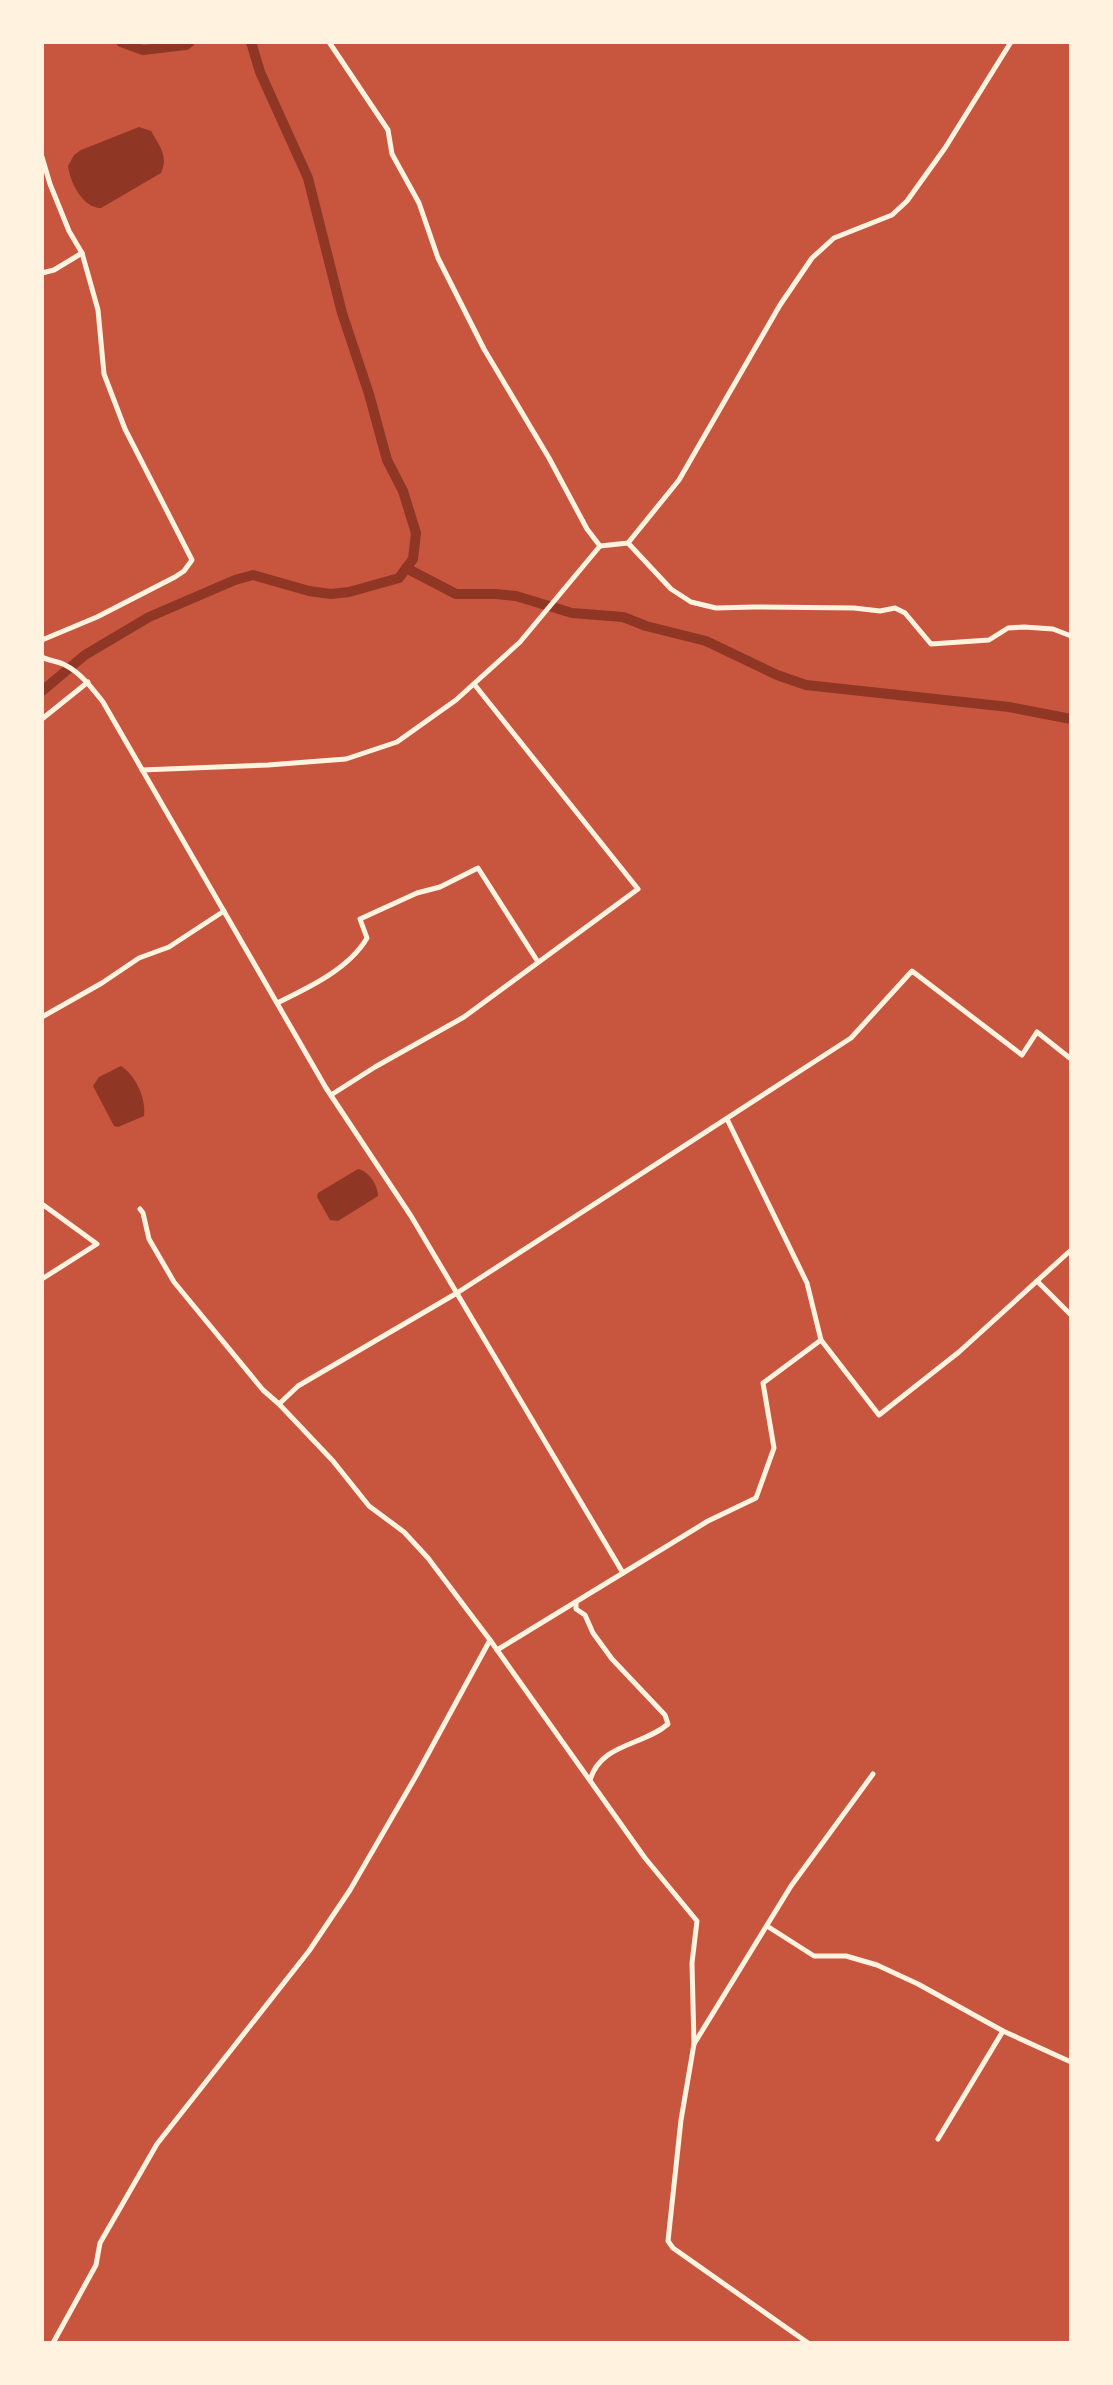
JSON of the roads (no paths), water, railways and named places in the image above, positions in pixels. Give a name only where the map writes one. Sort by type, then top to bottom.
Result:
[{"type":"street","points":[[329,42],[388,130],[392,154],[419,203],[443,270],[484,349],[549,458],[587,529],[600,546]]},
{"type":"street","points":[[142,770],[346,759],[397,742],[456,700],[520,642],[600,546],[628,543],[679,480],[779,305],[813,258],[834,238],[892,215],[907,201],[945,148],[1011,42]]},
{"type":"street","points":[[42,157],[69,231],[82,253],[98,310],[104,374],[125,429],[192,560],[175,578],[86,622],[42,640]]},
{"type":"street","points":[[42,273],[54,270],[82,253]]},
{"type":"street","points":[[628,543],[671,589],[691,602],[716,608],[880,611],[895,608],[905,613],[931,644],[989,640],[1008,628],[1024,627],[1053,629],[1071,636]]},
{"type":"street","points":[[42,657],[64,664],[77,673],[88,682],[103,702],[331,1095],[411,1216],[623,1573]]},
{"type":"street","points":[[42,719],[88,682]]},
{"type":"street","points":[[331,1095],[464,1017],[638,889],[474,684]]},
{"type":"street","points":[[277,1003],[308,988],[350,959],[367,938],[360,919],[416,893],[440,887],[478,868],[538,962]]},
{"type":"street","points":[[42,1017],[102,983],[138,958],[169,947],[224,911]]},
{"type":"street","points":[[279,1404],[298,1386],[457,1293],[850,1038],[912,971],[1022,1055],[1037,1032],[1071,1059]]},
{"type":"street","points":[[727,1119],[807,1283],[821,1340],[879,1415],[959,1352],[1071,1250]]},
{"type":"street","points":[[42,1203],[97,1244],[42,1279]]},
{"type":"street","points":[[140,1209],[149,1239],[174,1282],[262,1390],[279,1404],[333,1461],[369,1506],[404,1532],[428,1558],[490,1640],[645,1858],[697,1921],[692,1963],[694,2044],[681,2120],[668,2241],[673,2248],[808,2343]]},
{"type":"street","points":[[1037,1281],[1071,1315]]},
{"type":"street","points":[[497,1650],[708,1521],[756,1498],[774,1448],[763,1383],[821,1340]]},
{"type":"street","points":[[576,1602],[576,1609],[585,1615],[593,1633],[612,1659],[665,1715],[668,1724],[660,1731],[608,1753],[593,1770],[590,1780]]},
{"type":"street","points":[[53,2343],[96,2265],[100,2243],[157,2144],[309,1951],[350,1890],[490,1640]]},
{"type":"street","points":[[694,2044],[791,1886],[873,1774]]},
{"type":"street","points":[[766,1926],[814,1956],[846,1956],[877,1965],[918,1984],[1003,2032],[1071,2062]]},
{"type":"street","points":[[938,2139],[1003,2032]]},
{"type":"waterway","points":[[121,42],[143,50],[186,45],[190,42]]},
{"type":"waterway","points":[[42,691],[85,655],[149,617],[235,580],[253,575],[309,591],[331,594],[349,592],[399,578],[413,559],[416,533],[403,491],[387,460],[369,394],[342,313],[308,178],[260,72],[251,42]]},
{"type":"waterway","points":[[406,568],[456,594],[516,596],[572,613],[623,617],[646,626],[706,641],[777,675],[806,685],[1009,707],[1071,719]]}]
